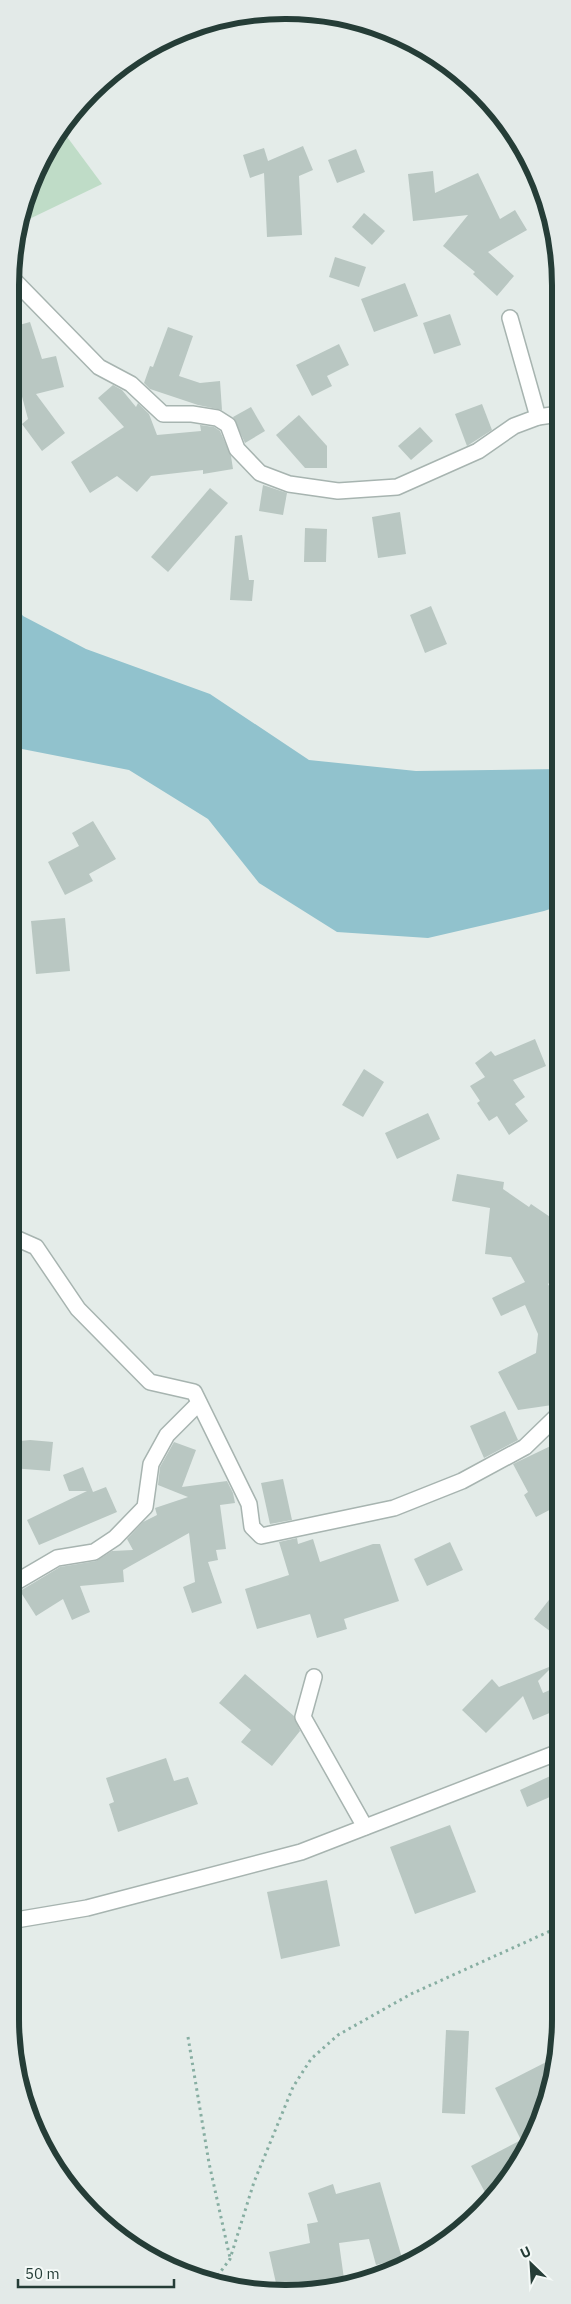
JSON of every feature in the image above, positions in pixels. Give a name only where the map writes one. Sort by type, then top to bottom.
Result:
[{"type":"street","points":[[19,285],[99,367],[131,384],[162,414],[192,414],[222,421],[228,425],[237,449],[248,463],[260,473],[289,484],[338,491],[397,487],[478,451],[514,426],[538,417],[552,415]]},
{"type":"street","points":[[510,318],[538,417]]},
{"type":"street","points":[[19,1240],[36,1247],[78,1309],[150,1382],[194,1392],[249,1504],[252,1528],[261,1536],[394,1508],[462,1481],[524,1447],[552,1421]]},
{"type":"street","points":[[19,1580],[57,1558],[94,1552],[115,1538],[145,1507],[151,1464],[168,1435],[199,1403]]},
{"type":"street","points":[[314,1677],[303,1717],[365,1827]]},
{"type":"street","points":[[19,1919],[87,1908],[301,1852],[552,1755]]},
{"type":"path","points":[[215,2276],[219,2274],[230,2259],[254,2182],[293,2087],[311,2059],[338,2035],[411,1994],[552,1930]]},
{"type":"path","points":[[188,2037],[208,2163],[230,2259]]},
{"type":"green space","points":[[66,135],[102,184],[27,220],[39,183],[54,152]]},
{"type":"water","points":[[19,610],[23,616],[86,649],[210,694],[309,760],[416,771],[552,769],[552,908],[428,938],[337,932],[259,883],[208,819],[129,770],[19,748]]},
{"type":"building","points":[[303,146],[313,170],[299,176],[302,235],[267,237],[264,173],[250,178],[243,155],[264,148],[268,161]]},
{"type":"building","points":[[356,149],[365,172],[337,183],[328,160]]},
{"type":"building","points":[[433,171],[435,193],[478,173],[500,219],[515,210],[527,230],[488,252],[514,276],[497,296],[473,274],[475,272],[443,246],[468,215],[413,221],[408,174]]},
{"type":"building","points":[[364,213],[385,231],[372,245],[352,227]]},
{"type":"building","points":[[335,257],[366,267],[359,287],[329,277]]},
{"type":"building","points":[[405,283],[418,316],[374,332],[361,299]]},
{"type":"building","points":[[450,314],[461,345],[434,354],[423,323]]},
{"type":"building","points":[[30,322],[42,359],[56,356],[64,387],[36,394],[65,433],[42,451],[22,424],[28,419],[19,385],[19,325]]},
{"type":"building","points":[[168,327],[193,336],[179,376],[200,383],[220,381],[222,410],[198,405],[150,389],[144,383],[150,366],[153,367]]},
{"type":"building","points":[[339,344],[349,365],[327,376],[332,386],[312,396],[296,365]]},
{"type":"building","points":[[113,385],[122,390],[136,407],[138,403],[149,414],[157,435],[201,431],[200,425],[214,427],[220,431],[231,456],[233,469],[203,474],[203,470],[151,476],[137,492],[117,476],[90,493],[71,462],[124,427],[98,398]]},
{"type":"building","points":[[482,404],[492,430],[467,446],[455,414]]},
{"type":"building","points":[[251,407],[265,431],[245,443],[233,417]]},
{"type":"building","points":[[299,415],[327,446],[327,468],[305,468],[276,435]]},
{"type":"building","points":[[420,427],[433,441],[411,460],[398,446]]},
{"type":"building","points":[[263,485],[287,493],[283,515],[259,511]]},
{"type":"building","points":[[210,488],[228,503],[168,572],[151,557]]},
{"type":"building","points":[[400,512],[406,554],[378,558],[372,517]]},
{"type":"building","points":[[305,528],[327,529],[326,562],[304,562]]},
{"type":"building","points":[[242,535],[249,580],[254,580],[252,601],[230,600],[235,536]]},
{"type":"building","points":[[431,606],[447,644],[425,653],[410,615]]},
{"type":"building","points":[[93,821],[116,859],[89,874],[93,881],[65,895],[48,862],[79,846],[72,833]]},
{"type":"building","points":[[65,918],[70,971],[36,974],[31,921]]},
{"type":"building","points":[[535,1039],[546,1066],[513,1080],[525,1097],[515,1104],[528,1121],[509,1135],[497,1116],[489,1121],[477,1103],[480,1101],[470,1086],[485,1077],[475,1063],[491,1051],[495,1056]]},
{"type":"building","points":[[364,1069],[384,1082],[363,1117],[342,1105]]},
{"type":"building","points":[[428,1113],[440,1139],[397,1159],[385,1133]]},
{"type":"building","points":[[457,1174],[504,1182],[503,1189],[529,1207],[531,1204],[552,1218],[552,1280],[548,1284],[552,1291],[549,1295],[552,1301],[552,1405],[518,1410],[498,1372],[536,1353],[538,1334],[525,1305],[501,1316],[492,1298],[525,1282],[511,1257],[485,1254],[490,1208],[452,1201]]},
{"type":"building","points":[[505,1411],[518,1440],[484,1458],[470,1426]]},
{"type":"building","points":[[19,1441],[53,1442],[50,1471],[19,1469]]},
{"type":"building","points":[[174,1442],[196,1450],[182,1487],[227,1481],[233,1493],[235,1503],[220,1505],[226,1549],[216,1550],[218,1560],[208,1562],[222,1603],[192,1613],[183,1587],[195,1582],[189,1533],[123,1570],[124,1582],[80,1586],[90,1612],[72,1620],[63,1599],[36,1616],[20,1591],[60,1567],[96,1561],[112,1551],[133,1550],[127,1539],[143,1522],[157,1515],[155,1508],[188,1497],[158,1485],[160,1467]]},
{"type":"building","points":[[552,1445],[552,1509],[536,1517],[524,1495],[528,1492],[513,1464]]},
{"type":"building","points":[[83,1467],[93,1492],[106,1487],[117,1512],[39,1545],[27,1520],[87,1491],[69,1491],[63,1475]]},
{"type":"building","points":[[283,1479],[292,1520],[270,1524],[261,1483]]},
{"type":"building","points":[[297,1538],[298,1544],[313,1539],[320,1562],[373,1544],[380,1544],[399,1601],[344,1619],[347,1629],[317,1638],[310,1614],[257,1629],[245,1589],[289,1575],[279,1542]]},
{"type":"building","points":[[450,1542],[463,1570],[427,1586],[414,1559]]},
{"type":"building","points":[[552,1596],[552,1633],[534,1619]]},
{"type":"building","points":[[552,1666],[538,1681],[543,1693],[552,1689],[552,1712],[533,1720],[523,1696],[486,1733],[462,1710],[492,1679],[499,1687]]},
{"type":"building","points":[[245,1674],[294,1716],[300,1731],[272,1766],[241,1742],[251,1730],[219,1703]]},
{"type":"building","points":[[166,1758],[174,1781],[188,1777],[198,1804],[118,1832],[109,1804],[114,1802],[106,1778]]},
{"type":"building","points":[[552,1775],[552,1796],[527,1807],[520,1790]]},
{"type":"building","points":[[450,1825],[476,1892],[415,1914],[390,1847]]},
{"type":"building","points":[[327,1880],[340,1946],[281,1959],[267,1892]]},
{"type":"building","points":[[446,2030],[469,2031],[465,2114],[442,2113]]},
{"type":"building","points":[[549,2061],[538,2104],[525,2136],[507,2167],[486,2194],[471,2166],[521,2140],[495,2088]]},
{"type":"building","points":[[380,2182],[402,2258],[376,2265],[369,2239],[339,2243],[344,2279],[303,2285],[276,2285],[269,2252],[310,2243],[307,2224],[318,2222],[308,2193],[333,2184],[336,2194]]}]
